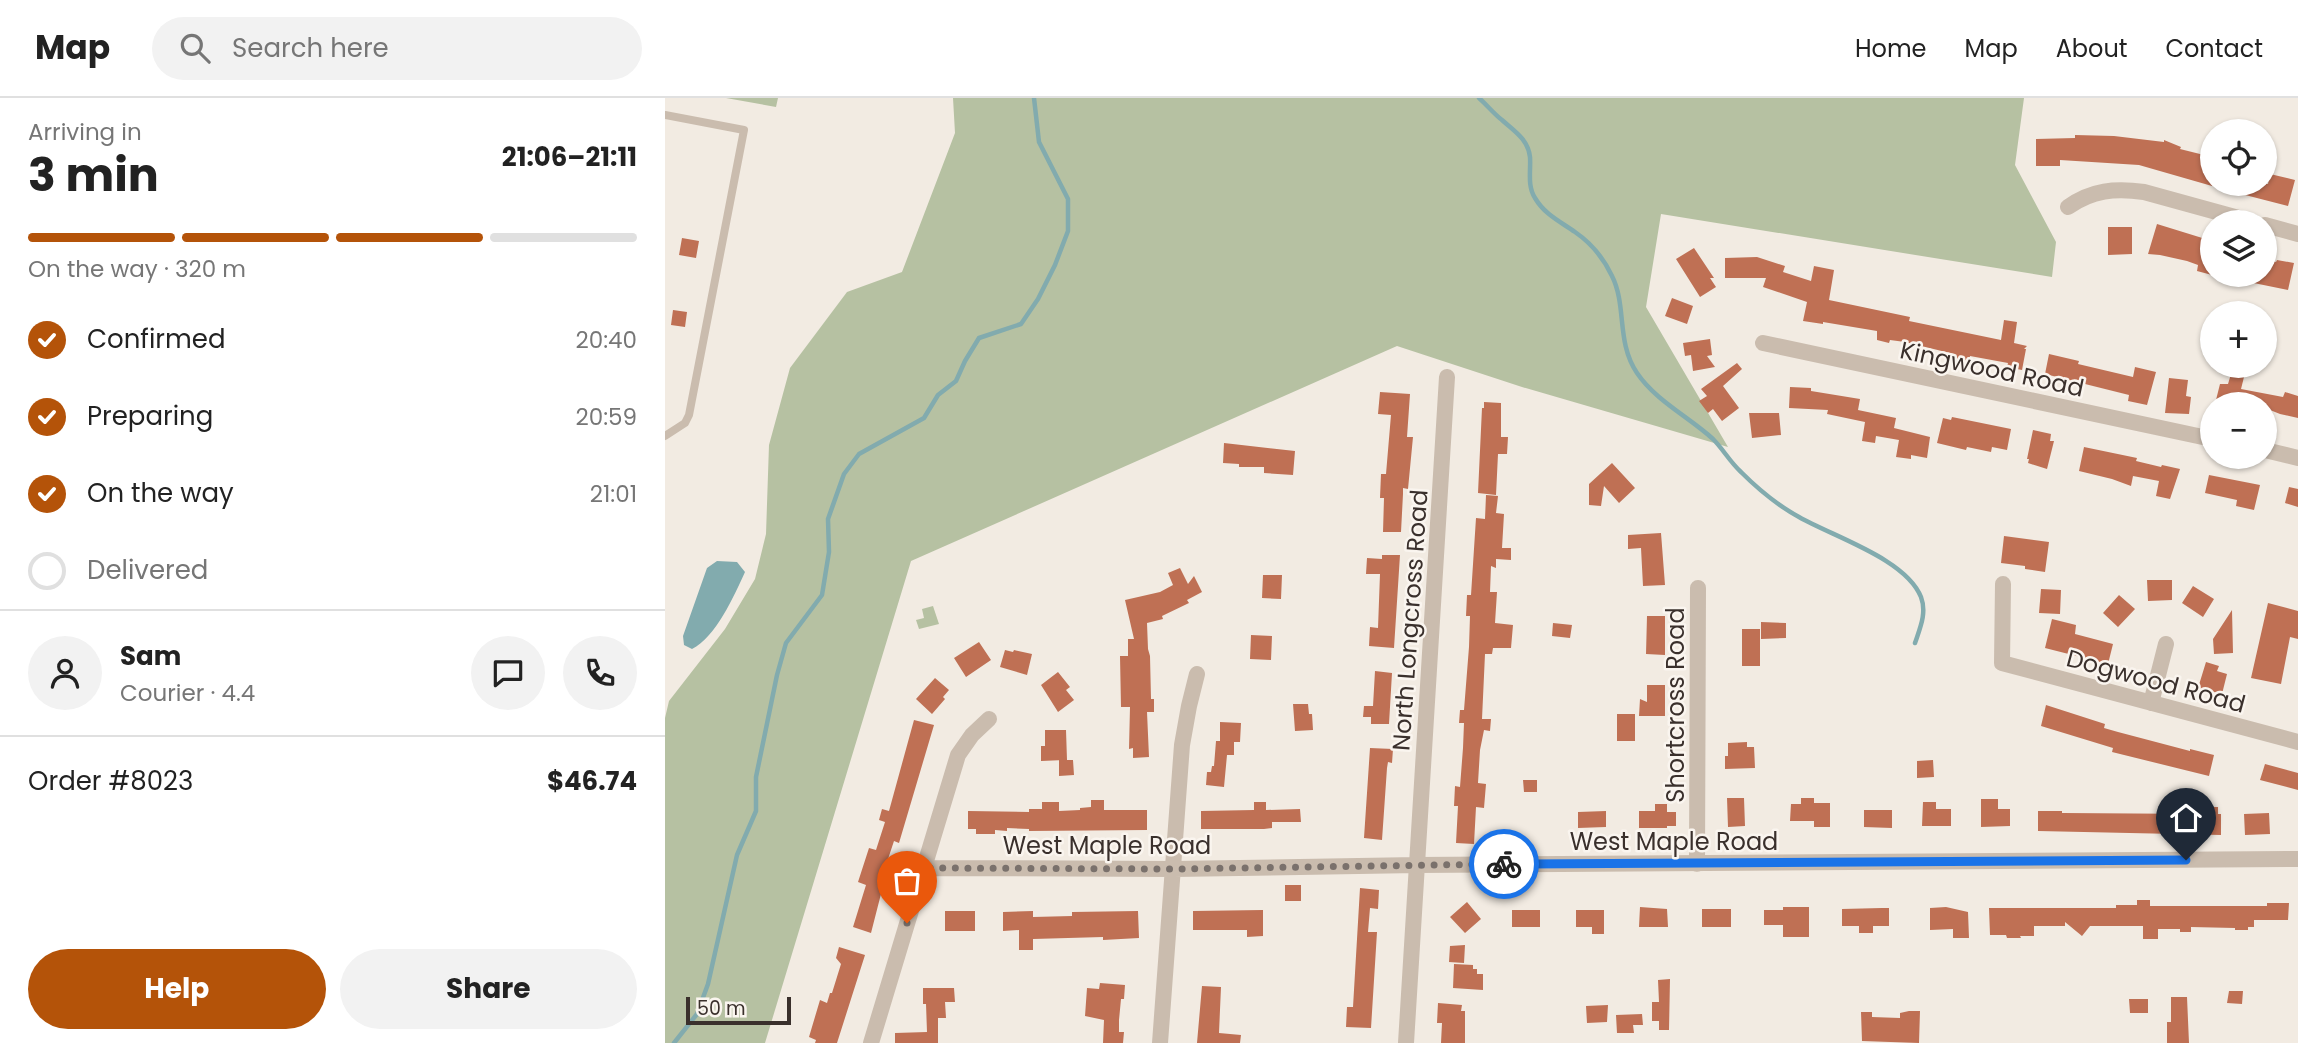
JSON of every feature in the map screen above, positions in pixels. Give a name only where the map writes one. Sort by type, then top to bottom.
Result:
[{"type":"street","points":[[2068,207],[2095,192],[2127,190],[2209,210]]},
{"type":"street","points":[[2277,228],[2298,234]]},
{"type":"street","name":"Kingwood Road","points":[[1763,343],[2200,436]]},
{"type":"street","name":"North Longcross Road","points":[[1406,1043],[1447,377]]},
{"type":"street","points":[[2277,453],[2298,458]]},
{"type":"street","name":"Dogwood Road","points":[[2003,584],[2003,663],[2298,742]]},
{"type":"street","name":"Shortcross Road","points":[[1697,864],[1698,588]]},
{"type":"street","points":[[2151,703],[2166,644]]},
{"type":"street","points":[[1160,1043],[1182,745],[1197,674]]},
{"type":"street","points":[[871,1043],[958,755],[972,735],[989,719]]},
{"type":"street","name":"West Maple Road","points":[[925,868],[1174,869],[2298,859]]},
{"type":"lane","points":[[665,115],[744,130],[689,415],[685,423],[665,436]]},
{"type":"green space","points":[[726,98],[778,98],[776,107]]},
{"type":"green space","points":[[953,98],[2024,98],[2015,165],[2056,242],[2052,277],[1661,214],[1646,307],[1728,447],[1522,387],[1397,346],[911,561],[765,1043],[665,1043],[665,718],[669,701],[725,629],[755,579],[766,534],[769,445],[790,368],[847,292],[902,272],[955,133]]},
{"type":"green space","points":[[933,606],[939,624],[919,629],[916,620],[924,618],[922,609]]},
{"type":"water","points":[[717,561],[737,562],[745,572],[716,626],[692,649],[684,645],[683,636],[707,568]]},
{"type":"building","points":[[2075,135],[2164,140],[2181,147],[2180,149],[2200,154],[2200,183],[2139,165],[2060,160],[2060,166],[2036,166],[2036,139],[2075,138]]},
{"type":"building","points":[[2277,176],[2295,180],[2288,206],[2249,196],[2277,196]]},
{"type":"building","points":[[2157,224],[2200,237],[2200,272],[2197,271],[2198,265],[2187,261],[2148,254]]},
{"type":"building","points":[[2108,227],[2132,227],[2132,254],[2108,255]]},
{"type":"building","points":[[682,238],[699,241],[696,258],[679,255]]},
{"type":"building","points":[[1694,248],[1714,278],[1710,278],[1716,287],[1700,297],[1676,259]]},
{"type":"building","points":[[1757,257],[1785,266],[1783,272],[1811,281],[1814,266],[1834,270],[1829,300],[1910,317],[1909,321],[2001,340],[2004,320],[2017,322],[2014,343],[2027,346],[2024,349],[2022,370],[2007,367],[2008,363],[1970,356],[1969,362],[1953,360],[1954,354],[1905,342],[1890,340],[1889,343],[1877,340],[1877,331],[1803,321],[1807,302],[1763,287],[1766,278],[1725,278],[1725,258]]},
{"type":"building","points":[[2277,260],[2294,263],[2288,290],[2273,287],[2277,287]]},
{"type":"building","points":[[1672,298],[1693,306],[1687,324],[1665,316]]},
{"type":"building","points":[[673,310],[687,312],[685,327],[671,325]]},
{"type":"building","points":[[1710,339],[1712,355],[1707,356],[1715,367],[1693,371],[1691,355],[1685,356],[1683,343]]},
{"type":"building","points":[[2049,354],[2133,377],[2135,367],[2156,372],[2147,405],[2128,401],[2129,395],[2045,374]]},
{"type":"building","points":[[1737,363],[1742,369],[1723,386],[1739,408],[1722,421],[1713,409],[1708,413],[1699,401],[1707,396],[1701,389]]},
{"type":"building","points":[[2169,378],[2188,380],[2186,396],[2191,397],[2189,414],[2165,413]]},
{"type":"building","points":[[2230,378],[2244,378],[2241,389],[2257,392],[2218,392],[2220,384],[2228,384]]},
{"type":"building","points":[[1790,387],[1811,388],[1811,391],[1860,399],[1858,410],[1896,418],[1894,428],[1930,437],[1927,458],[1911,455],[1911,459],[1896,457],[1899,440],[1876,436],[1875,443],[1862,441],[1865,422],[1827,414],[1828,410],[1789,408]]},
{"type":"building","points":[[1380,392],[1410,394],[1407,437],[1413,437],[1408,489],[1403,488],[1401,532],[1383,532],[1384,498],[1380,498],[1381,474],[1386,474],[1391,415],[1378,414]]},
{"type":"building","points":[[2285,392],[2298,396],[2298,418],[2277,413],[2277,396],[2283,397]]},
{"type":"building","points":[[1484,402],[1501,403],[1501,437],[1508,437],[1507,454],[1498,454],[1496,495],[1478,493]]},
{"type":"building","points":[[1749,413],[1779,413],[1781,435],[1752,438]]},
{"type":"building","points":[[1952,417],[2011,429],[2007,450],[1992,447],[1991,452],[1967,447],[1966,450],[1937,443],[1943,418],[1951,420]]},
{"type":"building","points":[[2033,430],[2051,434],[2050,441],[2054,441],[2047,469],[2028,463]]},
{"type":"building","points":[[1224,443],[1295,451],[1293,475],[1264,473],[1264,467],[1239,467],[1239,464],[1223,463]]},
{"type":"building","points":[[2084,447],[2137,458],[2136,461],[2161,467],[2180,469],[2170,499],[2156,496],[2159,481],[2133,476],[2131,486],[2079,471]]},
{"type":"building","points":[[1612,463],[1635,488],[1619,503],[1604,486],[1601,506],[1589,505],[1589,484]]},
{"type":"building","points":[[2209,475],[2260,485],[2254,510],[2236,506],[2237,500],[2205,493]]},
{"type":"building","points":[[2289,487],[2298,489],[2298,507],[2285,503]]},
{"type":"building","points":[[1486,495],[1498,496],[1496,513],[1504,514],[1502,548],[1511,548],[1511,560],[1496,559],[1496,568],[1491,566],[1490,592],[1497,592],[1495,623],[1513,625],[1511,648],[1493,648],[1492,654],[1485,654],[1482,719],[1491,719],[1490,731],[1484,730],[1480,750],[1478,783],[1486,784],[1484,808],[1476,807],[1474,844],[1456,843],[1458,806],[1454,806],[1455,786],[1460,787],[1464,723],[1459,723],[1460,710],[1464,710],[1469,647],[1470,616],[1466,616],[1467,595],[1471,595],[1476,518],[1485,519]]},
{"type":"building","points":[[1661,533],[1665,585],[1643,586],[1641,548],[1628,549],[1628,535]]},
{"type":"building","points":[[2004,536],[2049,542],[2045,572],[2001,563]]},
{"type":"building","points":[[1382,555],[1400,555],[1394,648],[1369,646],[1370,627],[1378,628],[1380,574],[1366,574],[1367,558],[1382,559]]},
{"type":"building","points":[[1180,568],[1188,584],[1194,576],[1202,592],[1187,600],[1189,603],[1162,616],[1163,619],[1147,623],[1154,712],[1147,712],[1149,757],[1133,758],[1133,748],[1129,749],[1130,707],[1121,707],[1120,656],[1128,656],[1128,639],[1134,639],[1125,600],[1160,592],[1173,585],[1168,573]]},
{"type":"building","points":[[1263,575],[1282,575],[1281,599],[1262,598]]},
{"type":"building","points":[[2147,580],[2172,580],[2172,600],[2148,601]]},
{"type":"building","points":[[2193,586],[2214,599],[2203,617],[2182,603]]},
{"type":"building","points":[[2041,589],[2061,590],[2060,614],[2039,613]]},
{"type":"building","points":[[2119,595],[2135,609],[2118,627],[2103,613]]},
{"type":"building","points":[[2268,603],[2298,611],[2298,639],[2290,637],[2281,684],[2251,678]]},
{"type":"building","points":[[2232,610],[2233,653],[2214,654],[2213,639]]},
{"type":"building","points":[[1647,616],[1665,616],[1665,655],[1646,654]]},
{"type":"building","points":[[2052,619],[2076,625],[2075,634],[2113,644],[2108,664],[2045,648]]},
{"type":"building","points":[[1761,622],[1786,623],[1786,638],[1761,639]]},
{"type":"building","points":[[1553,623],[1572,625],[1570,638],[1552,636]]},
{"type":"building","points":[[1742,629],[1760,629],[1760,666],[1742,666]]},
{"type":"building","points":[[1251,635],[1272,636],[1271,660],[1250,659]]},
{"type":"building","points":[[979,642],[991,660],[966,677],[954,658]]},
{"type":"building","points":[[1005,650],[1032,654],[1027,675],[1000,667]]},
{"type":"building","points":[[2206,662],[2219,666],[2217,671],[2227,674],[2222,694],[2198,688]]},
{"type":"building","points":[[1375,671],[1392,673],[1389,724],[1371,724],[1371,717],[1363,717],[1364,706],[1373,706]]},
{"type":"building","points":[[1058,672],[1070,687],[1066,690],[1074,700],[1058,712],[1041,685]]},
{"type":"building","points":[[935,678],[949,690],[932,714],[916,699]]},
{"type":"building","points":[[1647,685],[1665,685],[1665,716],[1639,716],[1640,699],[1647,702]]},
{"type":"building","points":[[1293,704],[1308,704],[1313,730],[1295,731]]},
{"type":"building","points":[[2046,705],[2105,724],[2104,728],[2214,755],[2209,776],[2112,752],[2113,748],[2041,726]]},
{"type":"building","points":[[1617,714],[1635,714],[1635,741],[1617,741]]},
{"type":"building","points":[[914,720],[934,725],[899,843],[894,841],[883,874],[888,876],[871,933],[853,927],[866,885],[858,882],[869,848],[876,850],[885,822],[879,820],[882,809],[889,811]]},
{"type":"building","points":[[1220,722],[1241,723],[1240,742],[1234,742],[1234,755],[1227,755],[1224,787],[1206,785],[1207,772],[1211,772],[1214,766],[1216,741],[1220,741]]},
{"type":"building","points":[[1045,730],[1066,730],[1067,760],[1073,760],[1074,775],[1059,776],[1059,760],[1041,761]]},
{"type":"building","points":[[1747,742],[1747,747],[1754,747],[1755,768],[1725,769],[1728,743]]},
{"type":"building","points":[[1370,748],[1393,749],[1392,763],[1388,762],[1387,768],[1382,840],[1364,838]]},
{"type":"building","points":[[1933,760],[1934,777],[1917,778],[1917,761]]},
{"type":"building","points":[[2265,764],[2298,773],[2298,790],[2260,780]]},
{"type":"building","points":[[1523,780],[1537,780],[1537,792],[1524,792]]},
{"type":"building","points":[[1727,798],[1744,798],[1745,826],[1728,827]]},
{"type":"building","points":[[1801,798],[1814,798],[1814,803],[1830,803],[1830,827],[1814,827],[1814,821],[1790,821],[1791,804],[1801,804]]},
{"type":"building","points":[[1981,799],[1998,799],[1998,809],[2010,809],[2010,826],[1981,827]]},
{"type":"building","points":[[1091,800],[1104,800],[1104,810],[1147,810],[1147,830],[1029,831],[1007,828],[1007,831],[995,830],[995,834],[976,834],[976,829],[968,829],[968,811],[1029,812],[1029,809],[1042,809],[1042,802],[1059,802],[1059,811],[1080,810],[1091,807]]},
{"type":"building","points":[[1254,802],[1266,802],[1266,810],[1300,809],[1301,822],[1272,822],[1272,828],[1264,829],[1201,829],[1201,811],[1254,810]]},
{"type":"building","points":[[1923,802],[1936,802],[1936,809],[1951,809],[1951,826],[1922,826]]},
{"type":"building","points":[[1655,804],[1667,804],[1667,812],[1676,812],[1676,826],[1639,828],[1639,811],[1655,811]]},
{"type":"building","points":[[2206,807],[2218,807],[2218,814],[2221,814],[2221,835],[2038,831],[2038,811],[2206,814]]},
{"type":"building","points":[[1864,810],[1892,810],[1892,828],[1864,827]]},
{"type":"building","points":[[1606,811],[1606,827],[1578,828],[1578,812]]},
{"type":"building","points":[[2269,813],[2270,834],[2245,835],[2244,814]]},
{"type":"building","points":[[1285,885],[1301,885],[1301,901],[1285,901]]},
{"type":"building","points":[[1360,888],[1379,890],[1378,909],[1370,908],[1368,932],[1377,932],[1371,1028],[1346,1027],[1347,1007],[1353,1007]]},
{"type":"building","points":[[2137,900],[2150,900],[2150,906],[2267,906],[2267,903],[2289,903],[2288,920],[2254,920],[2254,927],[2248,927],[2248,930],[2191,927],[2191,932],[2180,932],[2180,929],[2158,929],[2158,939],[2143,939],[2143,926],[2090,926],[2082,936],[2065,922],[2065,926],[2034,926],[2034,936],[2007,938],[2006,935],[1990,935],[1989,908],[2116,908],[2116,905],[2137,905]]},
{"type":"building","points":[[1467,902],[1481,919],[1465,933],[1450,917]]},
{"type":"building","points":[[1640,907],[1667,909],[1668,927],[1639,927]]},
{"type":"building","points":[[1783,907],[1809,907],[1809,937],[1783,937],[1783,925],[1764,925],[1764,910],[1783,910]]},
{"type":"building","points":[[1946,907],[1968,912],[1969,938],[1953,938],[1953,929],[1930,930],[1930,908]]},
{"type":"building","points":[[1889,908],[1889,926],[1873,926],[1873,933],[1859,933],[1859,926],[1842,926],[1842,909]]},
{"type":"building","points":[[1702,909],[1731,909],[1731,927],[1702,927]]},
{"type":"building","points":[[1263,910],[1263,936],[1247,937],[1247,930],[1193,930],[1193,911]]},
{"type":"building","points":[[1512,910],[1540,910],[1540,927],[1512,927]]},
{"type":"building","points":[[1576,910],[1604,910],[1604,934],[1592,934],[1592,927],[1576,927]]},
{"type":"building","points":[[945,911],[975,911],[975,931],[945,931]]},
{"type":"building","points":[[1033,911],[1033,917],[1072,916],[1072,912],[1138,911],[1139,938],[1033,939],[1033,950],[1019,950],[1019,930],[1003,931],[1003,912]]},
{"type":"building","points":[[1465,945],[1464,963],[1449,962],[1450,946]]},
{"type":"building","points":[[839,947],[865,955],[837,1043],[815,1043],[816,1040],[809,1037],[820,1000],[827,1003],[832,993],[841,964],[836,958]]},
{"type":"building","points":[[1454,964],[1473,965],[1477,974],[1483,974],[1483,990],[1453,988]]},
{"type":"building","points":[[1670,979],[1669,1030],[1659,1030],[1659,1021],[1652,1021],[1652,1002],[1659,1002],[1658,980]]},
{"type":"building","points":[[1100,983],[1125,985],[1119,1020],[1119,1032],[1124,1032],[1123,1043],[1103,1043],[1104,1020],[1085,1016],[1087,988],[1099,989]]},
{"type":"building","points":[[1202,986],[1221,987],[1219,1033],[1241,1035],[1240,1043],[1197,1043]]},
{"type":"building","points":[[923,988],[954,988],[955,1002],[945,1002],[946,1018],[938,1018],[938,1043],[895,1043],[895,1033],[927,1032]]},
{"type":"building","points":[[2229,991],[2243,991],[2242,1004],[2227,1003]]},
{"type":"building","points":[[2171,997],[2187,997],[2189,1043],[2167,1043],[2167,1022],[2171,1022]]},
{"type":"building","points":[[2129,999],[2148,999],[2148,1013],[2130,1013]]},
{"type":"building","points":[[1438,1003],[1462,1005],[1461,1011],[1465,1011],[1465,1043],[1441,1043],[1442,1023],[1437,1023]]},
{"type":"building","points":[[1608,1005],[1607,1022],[1587,1023],[1586,1006]]},
{"type":"building","points":[[1920,1011],[1919,1043],[1862,1041],[1861,1012],[1872,1012],[1872,1017],[1900,1018],[1900,1013]]},
{"type":"building","points":[[1642,1014],[1643,1025],[1633,1025],[1634,1033],[1617,1033],[1616,1015]]},
{"type":"waterway","points":[[674,1043],[697,1014],[708,984],[737,855],[756,811],[756,777],[777,675],[786,643],[822,595],[829,552],[828,519],[844,474],[859,454],[924,418],[938,395],[956,381],[979,338],[1021,324],[1038,299],[1068,231],[1068,199],[1039,142],[1034,98]]},
{"type":"waterway","points":[[1479,98],[1520,136],[1526,145],[1530,157],[1531,188],[1539,204],[1548,214],[1586,241],[1609,270],[1617,288],[1626,349],[1637,373],[1663,400],[1713,439],[1737,468],[1775,502],[1901,571],[1913,583],[1923,603],[1922,620],[1915,643]]},
{"type":"way so far","points":[[907,923],[925,868],[1174,869],[1504,864]]},
{"type":"route","points":[[1504,864],[2186,860]]}]
